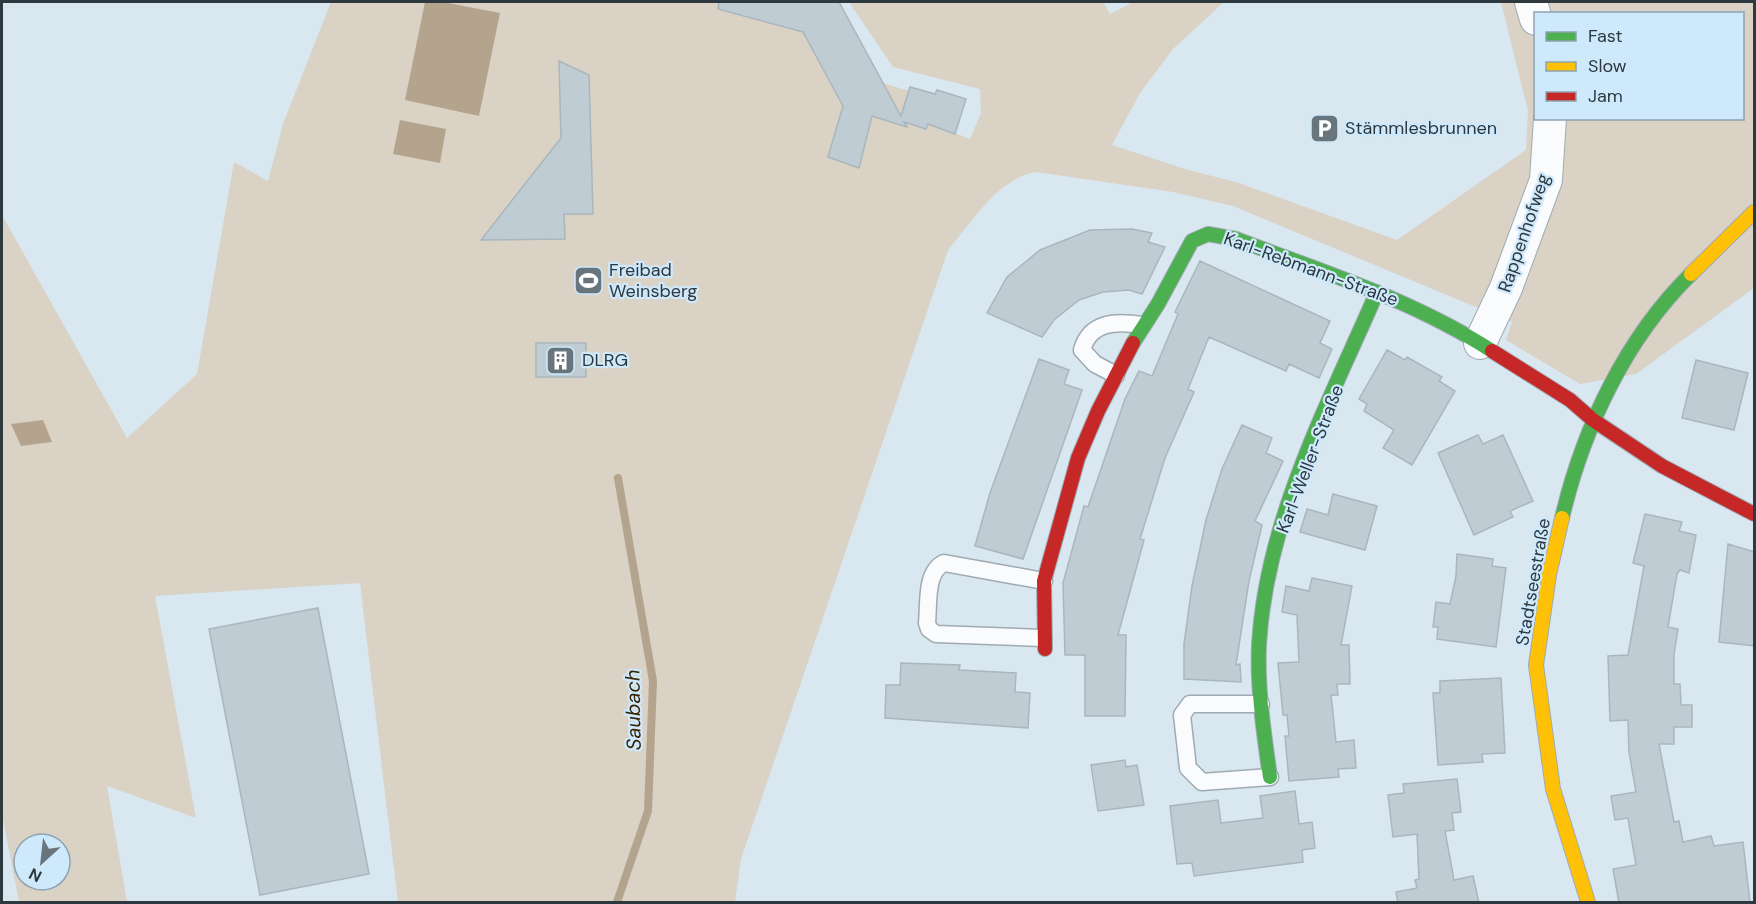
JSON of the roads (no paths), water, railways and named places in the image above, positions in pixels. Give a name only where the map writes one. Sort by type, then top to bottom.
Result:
[{"type":"street","name":"Rappenhofweg","points":[[1480,343],[1506,288],[1546,180],[1550,120]]},
{"type":"street","name":"Stadtseestraße","points":[[1587,901],[1553,789],[1536,665],[1549,575],[1570,485],[1593,420],[1647,324],[1671,294],[1755,212]]},
{"type":"street","name":"Karl-Rebmann-Straße","points":[[1044,643],[1044,581],[1078,458],[1142,325],[1154,315],[1185,248],[1200,235],[1214,234],[1236,239],[1377,292],[1480,343],[1570,400],[1593,420],[1662,466],[1755,514]]},
{"type":"street","name":"Karl-Weller-Straße","points":[[1270,777],[1261,704],[1261,628],[1270,578],[1288,509],[1377,292]]},
{"type":"lane","points":[[1116,375],[1085,356],[1082,351],[1084,342],[1089,334],[1108,323],[1142,325]]},
{"type":"lane","name":"Karl-Rebmann-Straße","points":[[1044,581],[944,562],[936,566],[932,574],[927,623],[929,629],[936,634],[1044,643]]},
{"type":"lane","name":"Karl-Weller-Straße","points":[[1261,704],[1190,704],[1185,708],[1182,715],[1188,768],[1202,782],[1270,777]]},
{"type":"waterway","name":"Saubach","points":[[617,902],[648,811],[653,681],[618,478]]},
{"type":"place","name":"Stämmlesbrunnen","points":[[1324,128]]},
{"type":"place","name":"Freibad Weinsberg","points":[[588,280]]},
{"type":"place","name":"DLRG","points":[[561,360]]}]
